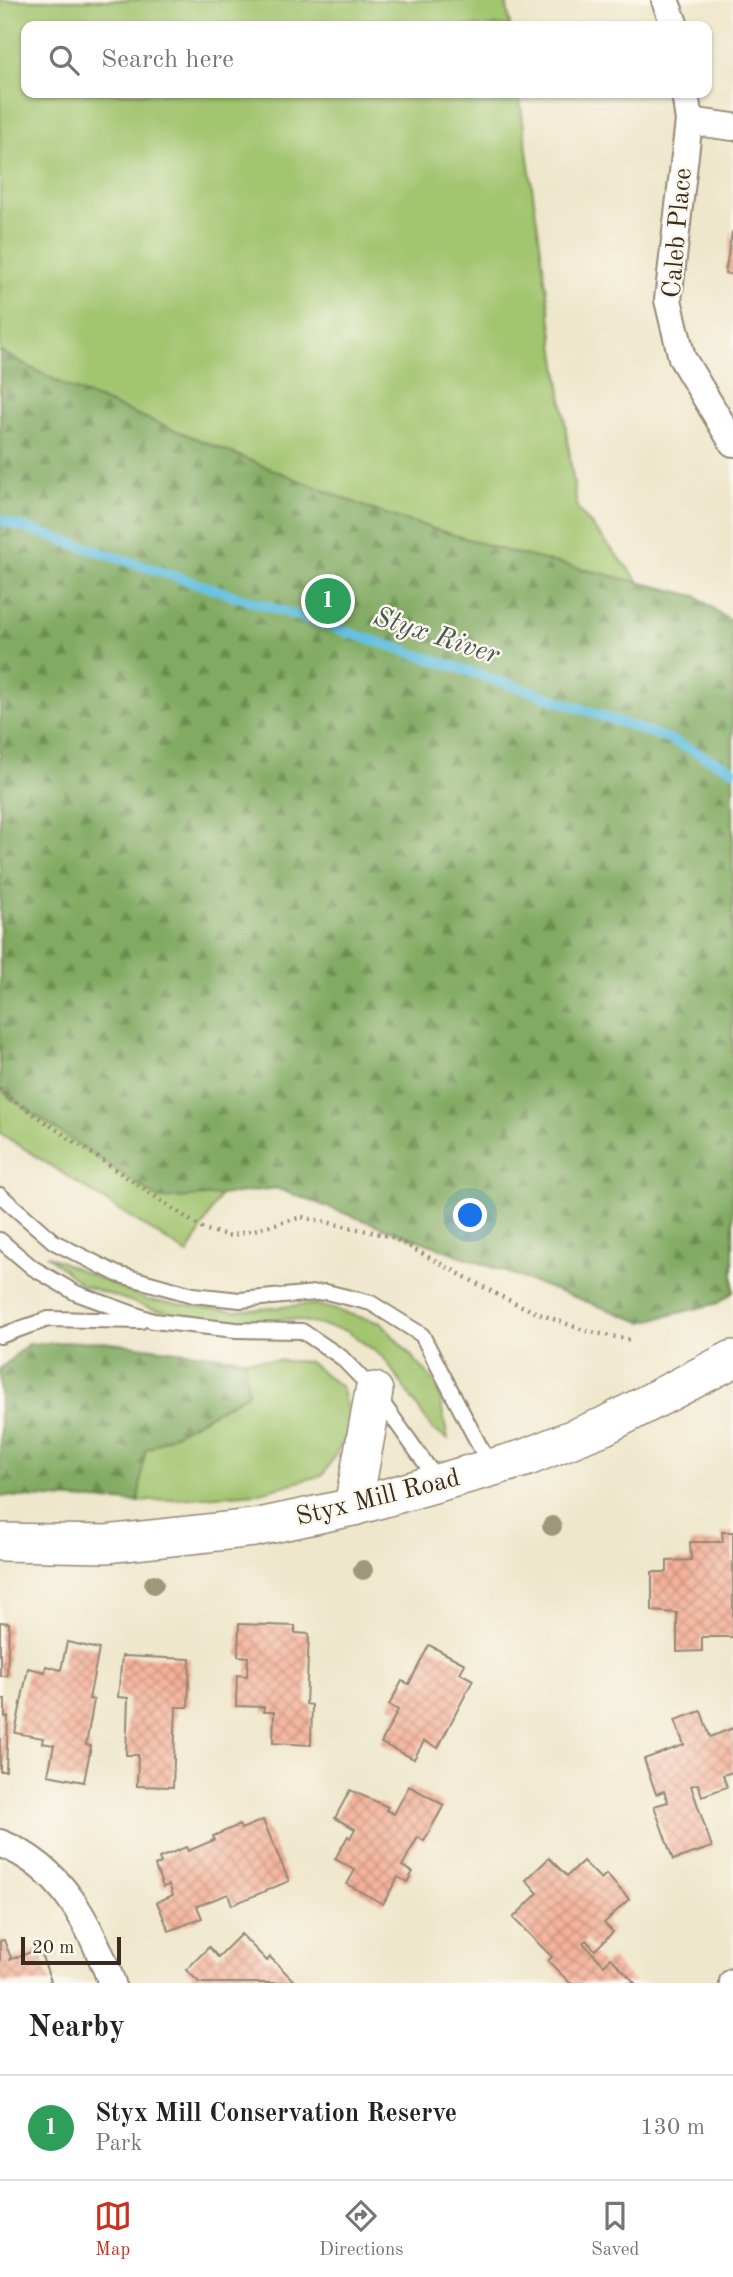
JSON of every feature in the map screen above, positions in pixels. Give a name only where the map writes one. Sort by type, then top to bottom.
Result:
[{"type":"street","points":[[665,0],[673,21]]},
{"type":"street","name":"Caleb Place","points":[[686,98],[689,121],[668,300],[682,358],[733,443]]},
{"type":"street","points":[[689,121],[733,127]]},
{"type":"street","name":"Styx Mill Road","points":[[0,1542],[106,1544],[254,1528],[353,1507],[525,1458],[604,1426],[733,1359]]},
{"type":"street","points":[[353,1507],[374,1391]]},
{"type":"street","points":[[0,1843],[61,1884],[79,1909],[112,1983]]},
{"type":"lane","points":[[0,1195],[54,1242],[117,1274],[193,1296],[240,1300],[326,1292],[372,1303],[422,1335],[491,1469]]},
{"type":"lane","points":[[0,1240],[33,1268],[76,1293],[153,1321]]},
{"type":"lane","points":[[0,1336],[48,1319],[153,1321],[236,1330],[302,1331],[341,1357],[374,1391],[439,1483]]},
{"type":"path","points":[[0,1088],[22,1106],[203,1229],[231,1236],[302,1217],[390,1236],[500,1296],[537,1313],[586,1331],[631,1340]]},
{"type":"green space","points":[[0,0],[506,0],[509,21],[21,21],[21,98],[520,98],[577,508],[733,693],[733,1292],[718,1303],[642,1322],[276,1188],[220,1195],[188,1254],[0,1133]]},
{"type":"green space","points":[[0,351],[66,386],[373,510],[503,550],[696,596],[733,623],[733,1292],[718,1303],[642,1322],[276,1188],[159,1199],[10,1098],[0,1088]]},
{"type":"green space","points":[[46,1255],[147,1300],[235,1311],[314,1304],[381,1323],[437,1384],[448,1439],[433,1430],[384,1358],[347,1331],[294,1319],[231,1321],[156,1310],[82,1285]]},
{"type":"green space","points":[[95,1341],[244,1359],[248,1393],[145,1451],[138,1502],[0,1496],[0,1369],[28,1344]]},
{"type":"green space","points":[[244,1359],[309,1362],[341,1387],[352,1427],[323,1475],[257,1493],[138,1502],[144,1451],[248,1394]]},
{"type":"building","points":[[733,232],[733,275],[725,273]]},
{"type":"building","points":[[722,1532],[733,1532],[733,1637],[702,1637],[702,1651],[677,1652],[677,1613],[652,1611],[652,1572],[667,1572],[667,1561],[691,1560],[690,1542],[723,1542]]},
{"type":"building","points":[[0,1622],[9,1623],[7,1676],[0,1676]]},
{"type":"building","points":[[239,1624],[295,1626],[295,1633],[309,1634],[306,1704],[312,1705],[311,1745],[273,1743],[274,1712],[263,1712],[264,1707],[236,1706],[237,1675],[247,1676],[248,1657],[238,1656]]},
{"type":"building","points":[[67,1642],[99,1649],[89,1699],[94,1700],[86,1745],[91,1746],[84,1782],[48,1775],[54,1745],[42,1743],[43,1738],[15,1733],[28,1668],[45,1672],[46,1666],[61,1670]]},
{"type":"building","points":[[429,1645],[465,1664],[460,1673],[473,1680],[438,1748],[424,1741],[414,1759],[381,1743],[398,1710],[389,1705],[402,1681],[409,1684]]},
{"type":"building","points":[[122,1656],[190,1659],[188,1707],[176,1707],[173,1787],[137,1786],[138,1755],[126,1755],[128,1698],[118,1697]]},
{"type":"building","points":[[0,1699],[5,1699],[5,1717],[8,1717],[6,1771],[0,1771]]},
{"type":"building","points":[[701,1711],[710,1737],[733,1728],[733,1772],[723,1775],[727,1787],[702,1796],[698,1784],[691,1786],[712,1847],[673,1860],[654,1806],[668,1802],[664,1791],[656,1794],[644,1759],[684,1745],[675,1720]]},
{"type":"building","points":[[409,1786],[444,1805],[424,1841],[418,1837],[402,1866],[413,1872],[407,1882],[398,1877],[383,1904],[347,1884],[355,1870],[335,1859],[355,1829],[335,1818],[350,1790],[388,1807],[386,1810],[394,1814]]},
{"type":"building","points":[[263,1820],[289,1881],[232,1905],[228,1894],[197,1906],[202,1918],[169,1931],[157,1902],[173,1895],[169,1885],[163,1887],[155,1866],[161,1863],[159,1858],[186,1847],[188,1851],[239,1825],[241,1829]]},
{"type":"building","points":[[549,1858],[567,1876],[583,1861],[601,1879],[606,1874],[629,1899],[604,1923],[613,1932],[595,1950],[586,1940],[583,1943],[604,1965],[611,1958],[635,1983],[570,1983],[548,1961],[552,1957],[513,1918],[538,1893],[526,1880]]},
{"type":"building","points":[[241,1934],[267,1961],[270,1957],[296,1983],[200,1983],[186,1970],[209,1947],[218,1957]]},
{"type":"building","points":[[4,1940],[11,1958],[9,1960],[39,1949],[51,1981],[0,1983],[0,1941]]},
{"type":"waterway","name":"Styx River","points":[[0,520],[536,693],[669,739],[733,770]]},
{"type":"place","name":"Styx Mill Conservation Reserve","points":[[328,601]]}]
